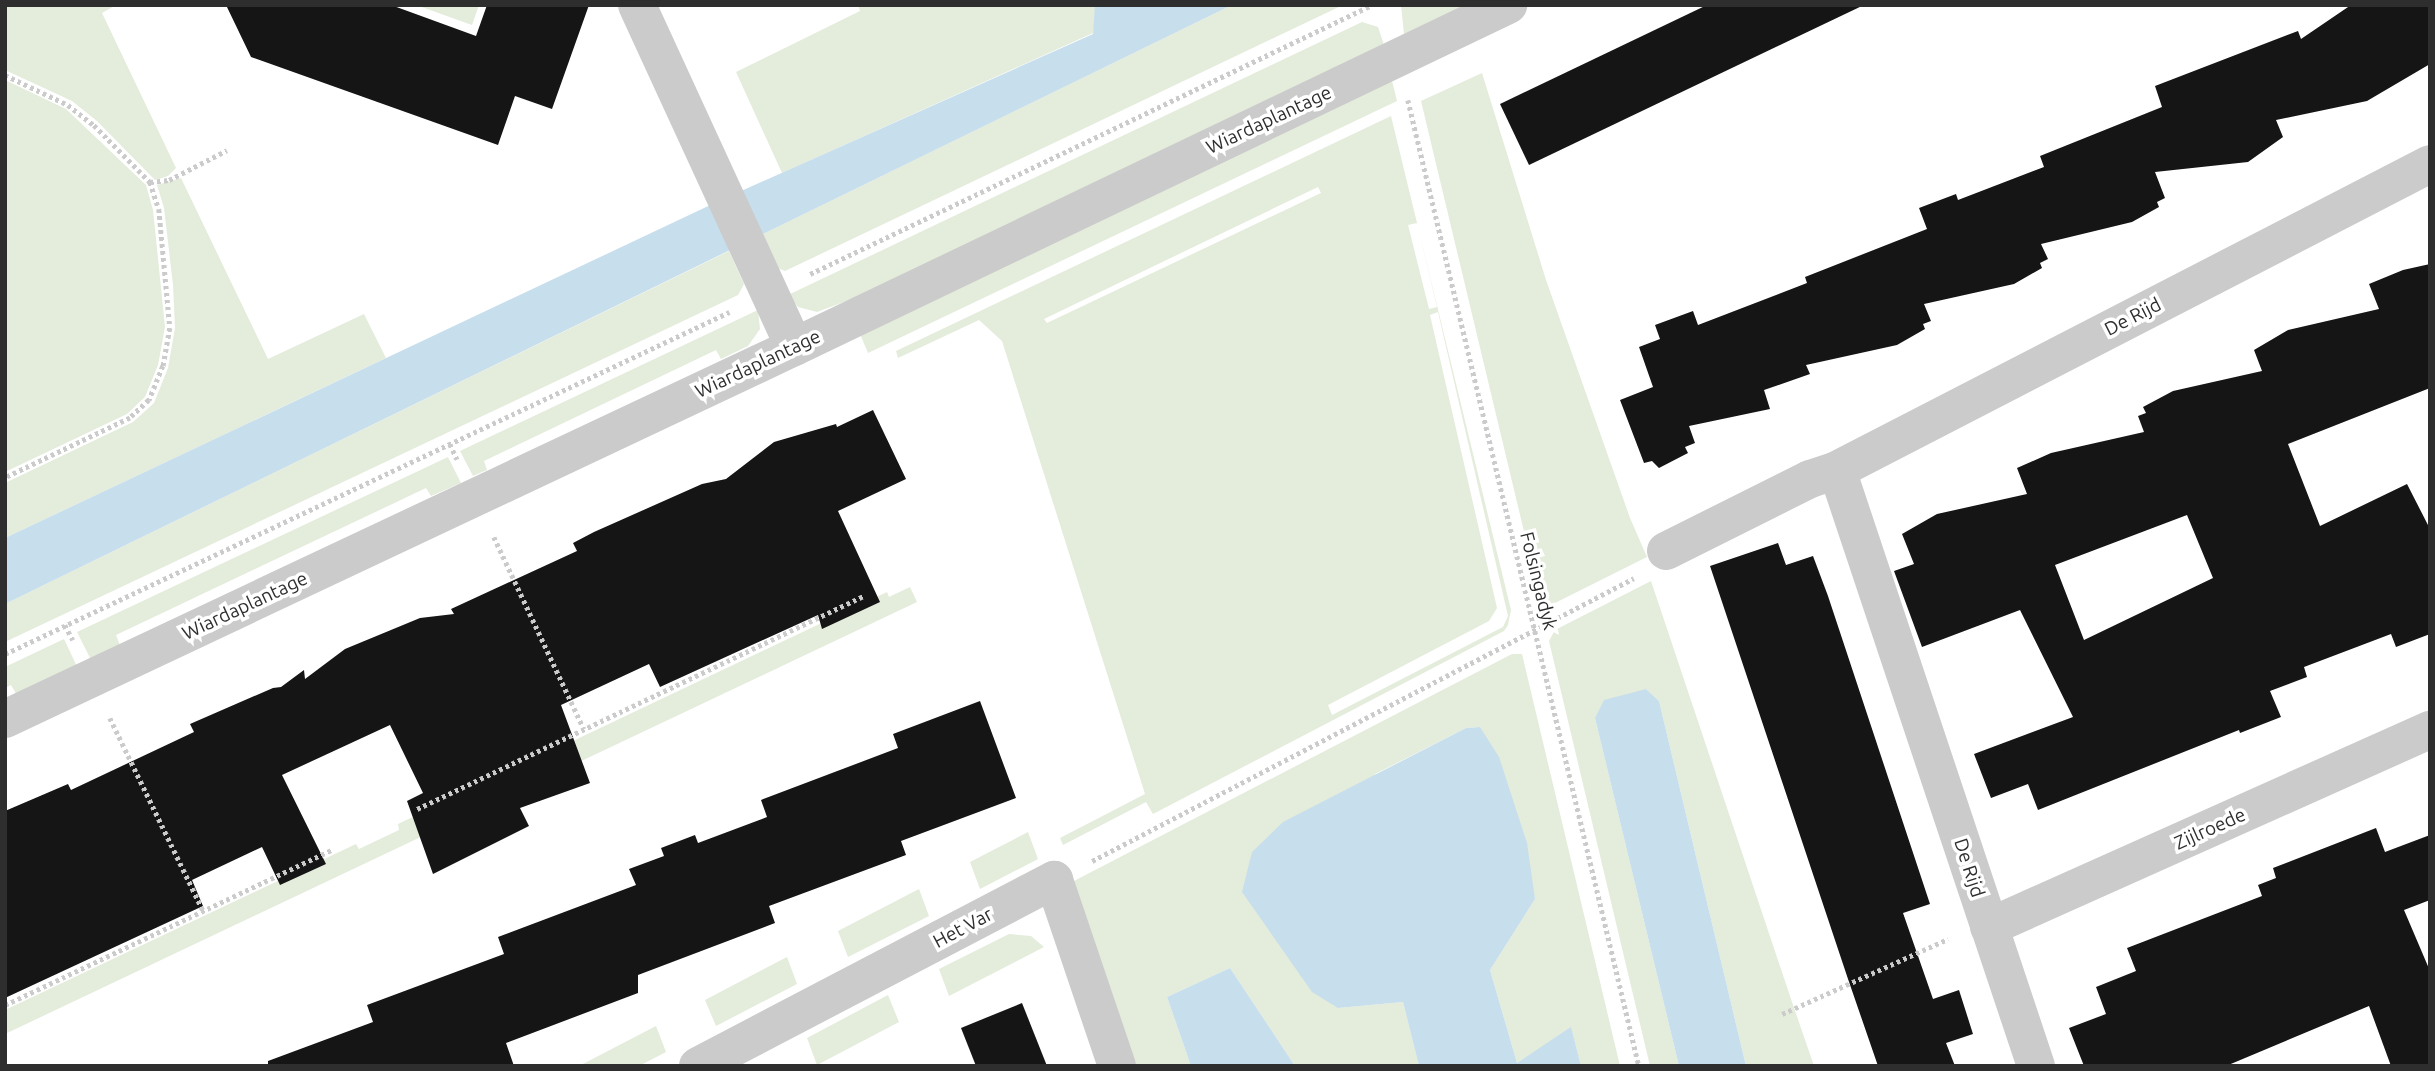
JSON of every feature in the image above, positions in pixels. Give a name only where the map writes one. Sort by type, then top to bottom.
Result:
[{"type":"street","points":[[636,5],[794,347]]},
{"type":"street","name":"Wiardaplantage","points":[[5,719],[794,347],[1508,5]]},
{"type":"street","name":"De Rijd","points":[[1666,551],[1810,479],[1837,470],[2430,164]]},
{"type":"street","name":"De Rijd","points":[[1837,470],[2036,1066]]},
{"type":"street","name":"Zijlroede","points":[[1989,928],[2430,730]]},
{"type":"street","points":[[1054,880],[1117,1066]]},
{"type":"street","name":"Het Var","points":[[698,1066],[1054,880]]},
{"type":"path","points":[[5,654],[1372,5]]},
{"type":"path","points":[[5,75],[68,105],[94,125],[150,182],[159,209],[170,328],[163,366],[149,400],[130,418],[5,478]]},
{"type":"path","name":"Folsingadyk","points":[[1408,102],[1639,1066]]},
{"type":"path","points":[[150,182],[169,180],[227,150]]},
{"type":"path","points":[[494,537],[584,729]]},
{"type":"path","points":[[1054,880],[1653,568],[1666,551]]},
{"type":"path","points":[[417,809],[863,596]]},
{"type":"path","points":[[111,719],[203,910]]},
{"type":"path","points":[[5,1004],[333,849]]},
{"type":"path","points":[[1782,1014],[1960,933],[1989,928]]},
{"type":"green space","points":[[5,5],[116,5],[102,13],[176,168],[168,176],[155,180],[97,121],[72,101],[5,70]]},
{"type":"green space","points":[[416,5],[479,5],[472,25]]},
{"type":"green space","points":[[858,5],[1095,5],[1096,9],[1093,33],[782,173],[736,72],[860,11]]},
{"type":"green space","points":[[1232,5],[1343,5],[785,271],[777,268],[763,234]]},
{"type":"green space","points":[[1401,5],[1466,5],[1404,34]]},
{"type":"green space","points":[[1362,22],[1378,27],[1384,45],[857,297],[817,312],[798,307],[788,295]]},
{"type":"green space","points":[[1482,73],[1546,280],[1630,518],[1647,557],[1553,604],[1546,601],[1538,590],[1421,101]]},
{"type":"green space","points":[[5,80],[66,109],[146,185],[153,210],[165,327],[158,365],[145,397],[127,414],[5,472]]},
{"type":"green space","points":[[1392,81],[1397,101],[868,353],[860,334]]},
{"type":"green space","points":[[1391,116],[1417,223],[1408,225],[1429,309],[1437,307],[1417,225],[1511,610],[1508,625],[1504,631],[1153,814],[1146,802],[1063,845],[1060,838],[1145,794],[1002,341],[979,320],[898,358],[896,351]],"holes":[[[1318,187],[1321,193],[1047,323],[1044,319]],[[1438,312],[1508,616],[1503,627],[1332,715],[1328,705],[1489,621],[1497,608],[1430,315]]]},
{"type":"green space","points":[[181,178],[268,359],[364,314],[386,358],[5,538],[5,483],[133,422],[154,403],[168,368],[175,328],[164,208],[157,185]]},
{"type":"green space","points":[[729,251],[744,284],[738,295],[5,642],[5,604]]},
{"type":"green space","points":[[758,310],[760,329],[748,346],[721,359],[716,350],[484,461],[487,470],[473,476],[460,451]]},
{"type":"green space","points":[[448,457],[461,483],[431,496],[426,488],[116,635],[121,648],[93,664],[77,632]]},
{"type":"green space","points":[[1651,581],[1814,1066],[1746,1066],[1659,701],[1646,689],[1595,718],[1679,1066],[1650,1066],[1549,641],[1555,630]]},
{"type":"green space","points":[[910,587],[917,602],[5,1034],[5,1010],[356,844],[359,849],[399,830],[398,824],[887,592],[889,597]]},
{"type":"green space","points":[[64,639],[79,671],[18,697],[11,685],[5,688],[5,667]]},
{"type":"green space","points":[[1512,654],[1522,654],[1620,1066],[1581,1066],[1571,1028],[1517,1063],[1490,970],[1535,899],[1480,727],[1466,728],[1375,774],[1338,1008],[1403,1002],[1419,1066],[1295,1066],[1230,968],[1167,997],[1191,1066],[1134,1066],[1072,882]]},
{"type":"green space","points":[[1028,832],[1038,859],[980,889],[970,862]]},
{"type":"green space","points":[[919,889],[929,916],[848,957],[838,931]]},
{"type":"green space","points":[[1009,934],[1031,936],[1044,947],[949,996],[939,969]]},
{"type":"green space","points":[[787,957],[797,984],[716,1026],[705,1000]]},
{"type":"green space","points":[[888,995],[899,1022],[817,1065],[807,1038]]},
{"type":"green space","points":[[656,1026],[666,1052],[639,1066],[579,1066]]},
{"type":"water","points":[[1095,5],[1232,5],[5,604],[5,538],[721,200],[1093,34]]},
{"type":"water","points":[[1646,689],[1659,701],[1746,1066],[1679,1066],[1595,718],[1604,700]]},
{"type":"water","points":[[1480,727],[1499,757],[1527,843],[1535,899],[1490,970],[1517,1063],[1571,1027],[1581,1066],[1419,1066],[1403,1002],[1338,1008],[1312,992],[1242,892],[1252,852],[1283,822],[1466,728]]},
{"type":"water","points":[[1230,968],[1295,1066],[1191,1066],[1167,997]]},
{"type":"building","points":[[226,5],[391,5],[476,36],[487,5],[589,5],[552,109],[515,96],[498,145],[251,57]]},
{"type":"building","points":[[1707,5],[1864,5],[1529,165],[1500,104]]},
{"type":"building","points":[[2351,5],[2430,5],[2430,64],[2367,101],[2276,120],[2283,137],[2248,162],[2155,172],[2165,198],[2157,202],[2159,207],[2132,222],[2041,244],[2048,259],[2040,263],[2042,268],[2014,284],[1924,304],[1931,321],[1923,324],[1925,329],[1897,345],[1806,365],[1810,374],[1764,390],[1770,409],[1689,426],[1695,443],[1685,447],[1688,453],[1659,468],[1652,461],[1644,463],[1620,400],[1653,387],[1639,347],[1660,339],[1655,325],[1693,311],[1698,325],[1807,283],[1805,277],[1927,229],[1919,208],[1956,194],[1958,200],[2044,167],[2040,156],[2162,107],[2155,86],[2298,31],[2301,39]]},
{"type":"building","points":[[2430,264],[2430,388],[2288,444],[2320,526],[2407,484],[2430,529],[2430,634],[2396,647],[2391,634],[2304,667],[2307,677],[2270,691],[2281,717],[2240,733],[2239,730],[2038,810],[2028,784],[1991,798],[1974,754],[2073,717],[2020,610],[1922,647],[1894,571],[1914,564],[1902,534],[1937,514],[2027,494],[2017,468],[2051,453],[2144,432],[2138,416],[2146,413],[2143,407],[2173,391],[2262,371],[2254,350],[2288,330],[2379,309],[2369,284],[2403,270]],"holes":[[[2187,515],[2213,578],[2084,640],[2055,565]]]},
{"type":"building","points":[[873,410],[906,479],[838,511],[880,602],[822,629],[818,615],[660,687],[649,664],[561,705],[590,783],[520,808],[529,826],[433,874],[407,801],[423,793],[390,725],[282,775],[326,864],[280,885],[262,847],[192,880],[203,906],[5,998],[5,811],[68,784],[71,790],[194,732],[190,724],[281,687],[304,670],[305,679],[345,649],[420,618],[454,614],[451,609],[577,551],[573,543],[594,532],[702,484],[726,479],[774,442],[836,424],[837,427]]},
{"type":"building","points":[[1778,543],[1786,565],[1813,556],[1828,596],[1930,904],[1903,913],[1933,999],[1959,990],[1973,1034],[1946,1043],[1955,1066],[1878,1066],[1848,979],[1710,566]]},
{"type":"building","points":[[980,701],[1016,798],[901,841],[906,855],[769,906],[775,923],[638,975],[638,993],[506,1043],[514,1066],[268,1066],[268,1061],[373,1022],[367,1005],[504,954],[498,937],[636,885],[629,869],[664,856],[661,848],[695,835],[698,843],[767,817],[761,800],[898,748],[893,734]]},
{"type":"building","points":[[2376,828],[2385,852],[2430,835],[2430,900],[2404,910],[2430,971],[2430,1066],[2391,1066],[2369,1006],[2226,1066],[2084,1066],[2069,1028],[2106,1014],[2096,987],[2136,971],[2127,948],[2262,896],[2258,885],[2276,878],[2273,868]]},
{"type":"building","points":[[1022,1003],[1047,1066],[976,1066],[961,1028]]}]
